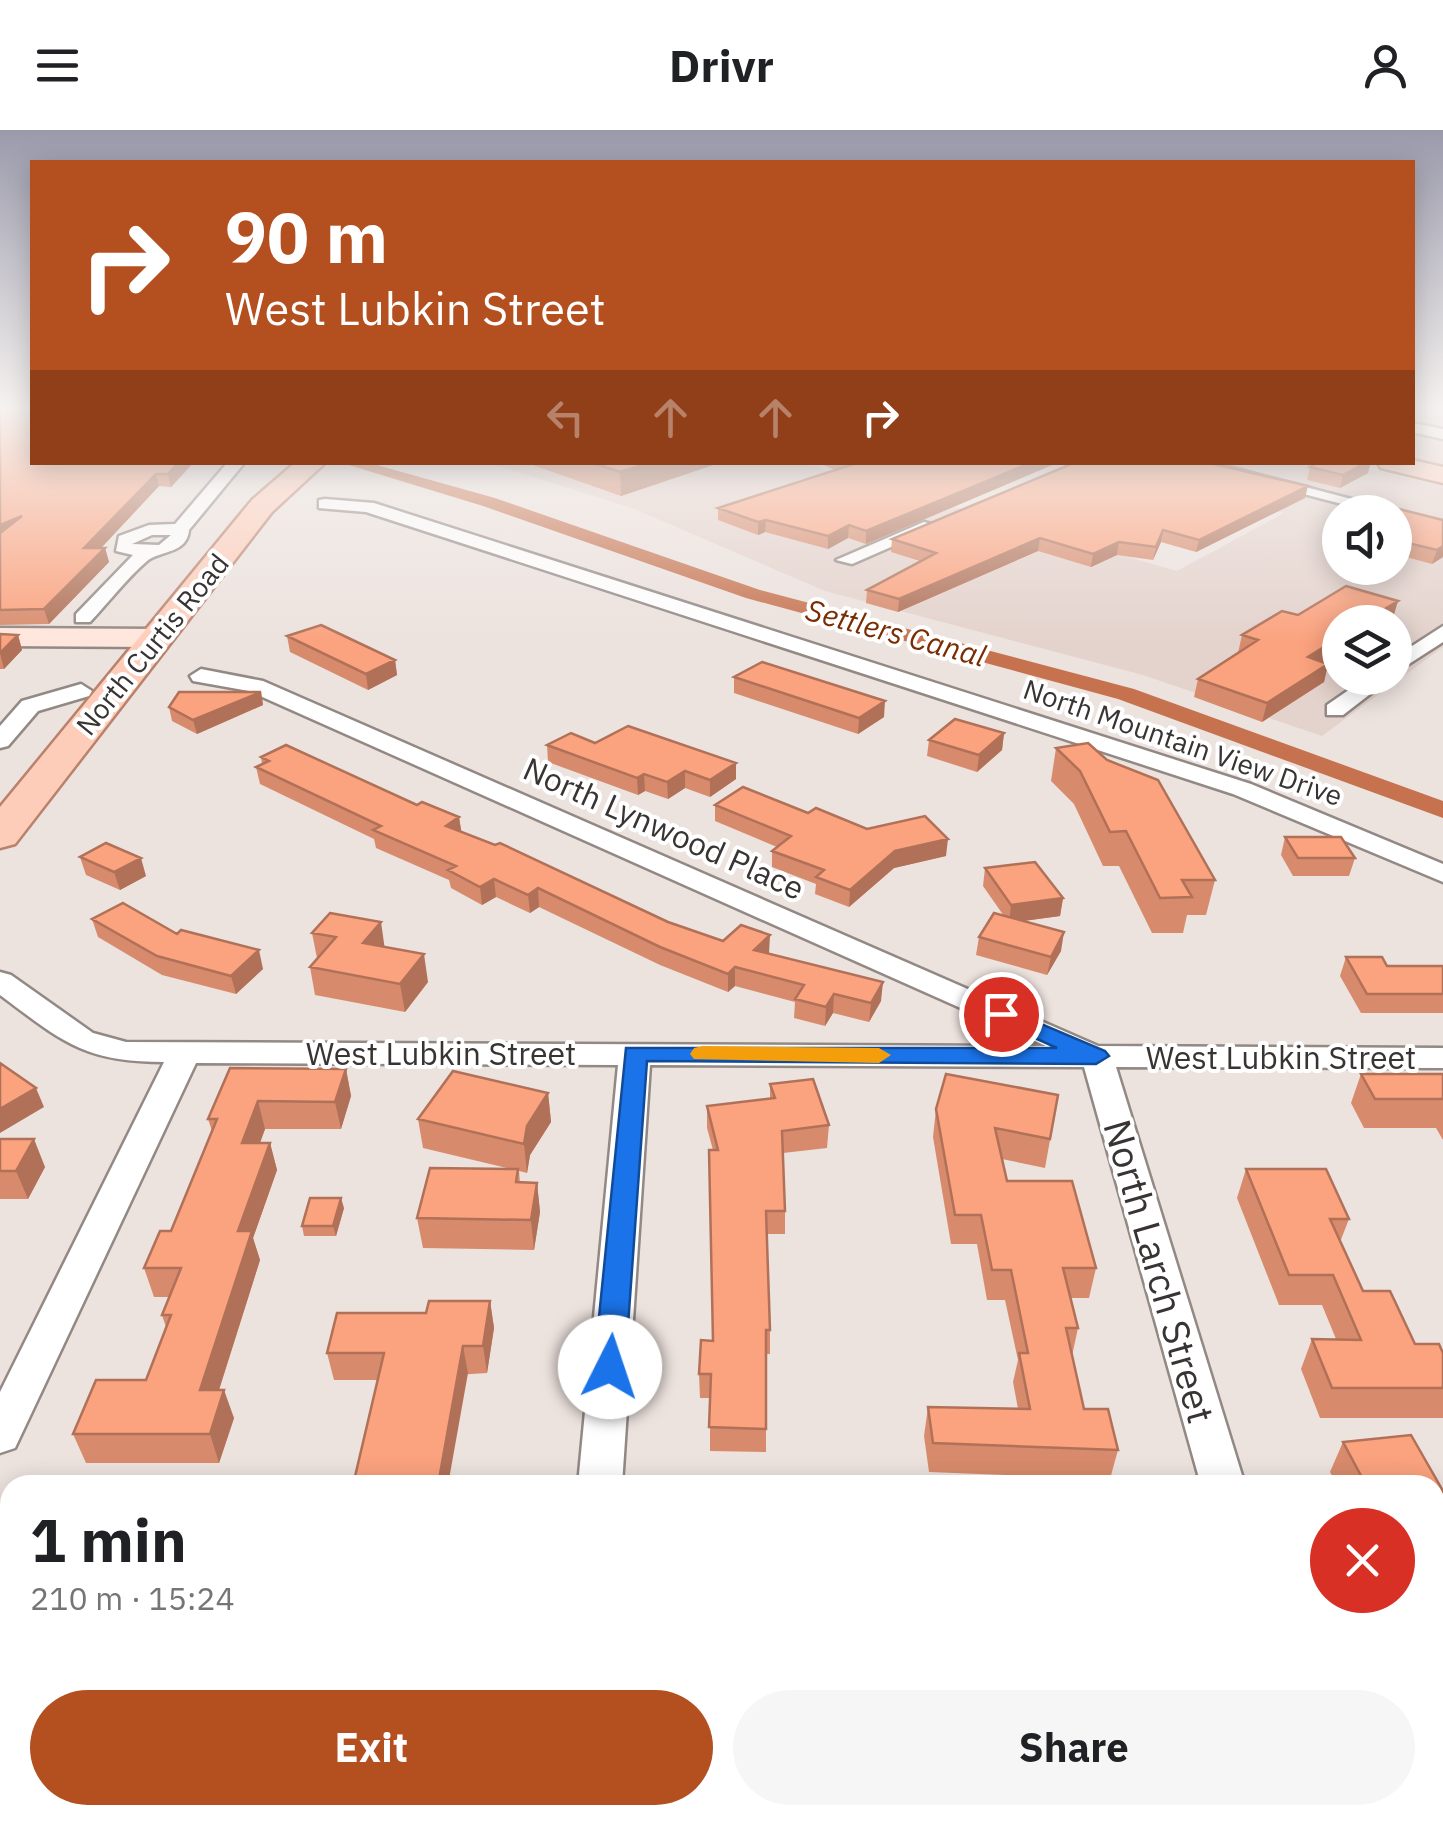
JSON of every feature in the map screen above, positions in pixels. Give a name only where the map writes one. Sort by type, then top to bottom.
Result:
[{"type":"main road","name":"North Curtis Road","points":[[0,835],[230,509],[267,485]]},
{"type":"main road","name":"North Curtis Road","points":[[0,792],[81,691],[140,638]]},
{"type":"street","name":"North Curtis Road","points":[[83,618],[146,553],[172,546],[181,535],[180,529],[217,485]]},
{"type":"street","points":[[1282,485],[1323,495]]},
{"type":"street","name":"North Mountain View Drive","points":[[326,504],[368,507],[1242,789],[1443,874]]},
{"type":"street","points":[[845,560],[955,515]]},
{"type":"street","points":[[1412,654],[1443,632]]},
{"type":"street","points":[[0,637],[140,638]]},
{"type":"street","name":"North Lynwood Place","points":[[200,676],[255,686],[1096,1056]]},
{"type":"street","name":"North Curtis Road","points":[[0,740],[30,706],[81,691]]},
{"type":"street","points":[[1335,710],[1356,695]]},
{"type":"street","name":"West Lubkin Street","points":[[0,981],[82,1040],[126,1052],[1443,1058]]},
{"type":"street","points":[[0,1435],[186,1052]]},
{"type":"street","points":[[601,1475],[635,1054]]},
{"type":"street","name":"North Larch Street","points":[[1096,1056],[1220,1475]]},
{"type":"shaded area","points":[[559,485],[879,485],[1177,571],[1284,513],[1174,485],[1443,486],[1443,647],[1412,670],[1412,605],[1322,605],[1322,695],[1378,695],[1322,736],[1143,675],[825,591],[632,508]]},
{"type":"building","points":[[0,485],[145,485],[84,548],[105,548],[44,609],[0,610],[0,533],[22,516],[0,525]]},
{"type":"building","points":[[789,485],[977,485],[866,531],[849,525],[828,536],[766,520],[758,522],[718,508]]},
{"type":"building","points":[[1021,485],[1308,486],[1199,540],[1163,530],[1156,547],[1119,542],[1093,554],[1040,538],[899,599],[867,590],[936,553],[892,539]]},
{"type":"building","points":[[1412,512],[1443,520],[1443,546],[1437,550],[1412,544]]},
{"type":"building","points":[[1346,586],[1398,601],[1391,605],[1322,605],[1322,648],[1308,657],[1322,662],[1322,668],[1267,703],[1198,679],[1258,640],[1242,635],[1282,611],[1298,615]]},
{"type":"building","points":[[321,625],[395,660],[366,674],[287,636]]},
{"type":"building","points":[[0,634],[18,635],[0,653]]},
{"type":"building","points":[[762,662],[885,701],[859,718],[734,677]]},
{"type":"building","points":[[179,692],[261,692],[193,720],[169,707]]},
{"type":"building","points":[[955,719],[1004,733],[979,755],[929,740]]},
{"type":"building","points":[[628,726],[736,763],[710,780],[685,771],[667,782],[644,774],[637,778],[547,745],[571,733],[595,743]]},
{"type":"building","points":[[1088,743],[1107,760],[1158,780],[1215,880],[1182,880],[1192,897],[1160,898],[1126,831],[1110,832],[1080,771],[1056,748]]},
{"type":"building","points":[[286,745],[417,805],[422,802],[459,817],[446,826],[495,845],[500,843],[668,922],[723,941],[741,925],[770,935],[754,950],[883,982],[871,1003],[834,994],[826,1007],[795,999],[804,985],[735,967],[728,974],[660,947],[538,888],[528,895],[494,879],[480,887],[448,870],[456,866],[373,830],[381,826],[256,767],[269,761],[261,757]]},
{"type":"building","points":[[743,787],[808,813],[816,808],[867,829],[925,816],[948,839],[895,851],[850,890],[816,877],[824,870],[772,851],[791,836],[715,805]]},
{"type":"building","points":[[1285,837],[1341,837],[1355,858],[1298,858]]},
{"type":"building","points":[[106,843],[141,858],[114,872],[80,857]]},
{"type":"building","points":[[1035,862],[1063,898],[1011,905],[985,868]]},
{"type":"building","points":[[123,903],[177,934],[181,930],[259,950],[231,976],[157,956],[92,919]]},
{"type":"building","points":[[330,913],[381,922],[363,943],[424,954],[400,984],[310,967],[336,937],[312,933]]},
{"type":"building","points":[[994,913],[1064,932],[1051,957],[979,937]]},
{"type":"building","points":[[1346,957],[1382,957],[1387,966],[1443,966],[1443,994],[1367,994]]},
{"type":"building","points":[[0,1063],[36,1088],[0,1109]]},
{"type":"building","points":[[230,1068],[346,1069],[335,1102],[258,1101],[242,1143],[270,1143],[238,1231],[252,1231],[200,1390],[224,1390],[210,1434],[73,1434],[96,1380],[146,1380],[171,1315],[162,1315],[181,1268],[144,1268],[160,1231],[171,1231],[217,1119],[208,1119]]},
{"type":"building","points":[[453,1071],[548,1093],[527,1126],[524,1144],[418,1119]]},
{"type":"building","points":[[946,1074],[1058,1095],[1050,1139],[995,1128],[1007,1181],[1072,1181],[1096,1268],[1063,1268],[1078,1328],[1066,1328],[1084,1409],[1108,1409],[1118,1450],[933,1443],[928,1407],[1030,1409],[1019,1353],[1028,1353],[1011,1270],[992,1270],[981,1215],[955,1215],[936,1109]]},
{"type":"building","points":[[1361,1074],[1443,1074],[1443,1099],[1375,1099]]},
{"type":"building","points":[[813,1079],[829,1125],[782,1131],[785,1211],[766,1211],[770,1330],[766,1330],[766,1429],[709,1427],[711,1374],[699,1374],[701,1340],[713,1341],[709,1150],[718,1150],[707,1106],[775,1098],[770,1084]]},
{"type":"building","points":[[0,1139],[34,1139],[16,1171],[0,1171]]},
{"type":"building","points":[[430,1168],[518,1169],[516,1182],[537,1183],[531,1220],[417,1218]]},
{"type":"building","points":[[1246,1169],[1326,1169],[1349,1219],[1330,1219],[1363,1291],[1390,1291],[1415,1344],[1439,1344],[1443,1353],[1443,1388],[1332,1388],[1312,1339],[1361,1340],[1333,1275],[1289,1275]]},
{"type":"building","points":[[310,1198],[341,1198],[333,1226],[302,1226]]},
{"type":"building","points":[[429,1301],[490,1301],[483,1346],[463,1346],[440,1475],[355,1475],[384,1353],[327,1353],[337,1313],[426,1313]]},
{"type":"building","points":[[1411,1435],[1434,1475],[1361,1475],[1343,1442]]},
{"type":"waterway","name":"Settlers Canal","points":[[429,485],[489,502],[753,594],[1126,694],[1443,810]]},
{"type":"slow traffic","points":[[703,1054],[879,1055]]},
{"type":"route","points":[[610,1367],[635,1054],[1096,1056],[1001,1014]]}]
